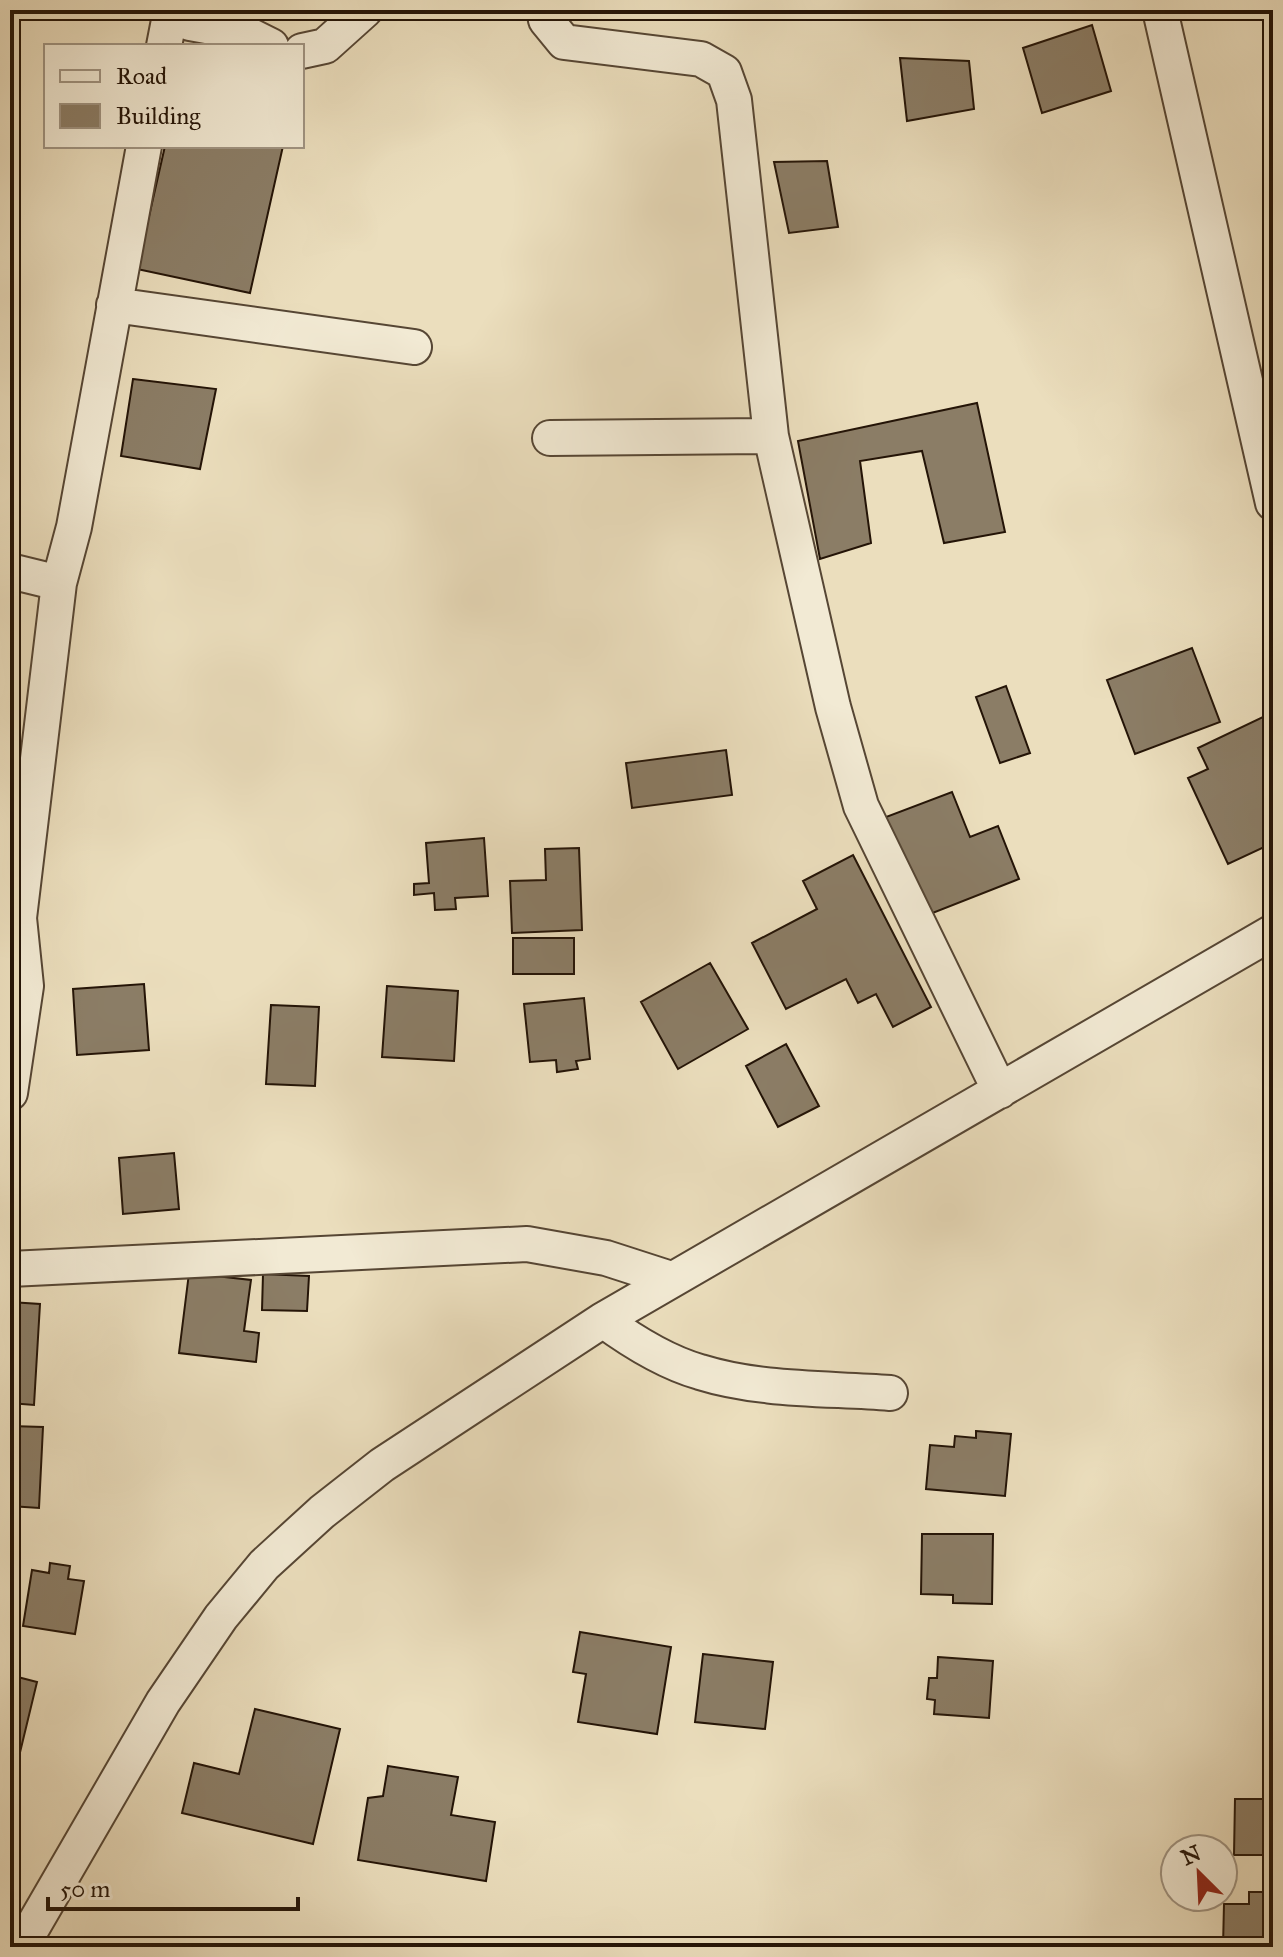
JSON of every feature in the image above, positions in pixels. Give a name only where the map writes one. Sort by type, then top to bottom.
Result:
[{"type":"street","points":[[304,51],[325,46],[365,10]]},
{"type":"street","points":[[544,10],[546,20],[564,42],[701,59],[724,72],[734,100],[771,436],[833,707],[861,806],[1000,1091]]},
{"type":"street","points":[[1160,10],[1273,503]]},
{"type":"street","points":[[164,44],[171,11],[190,23],[245,33],[267,44]]},
{"type":"street","points":[[10,1093],[26,986],[19,918],[59,583],[74,527],[144,148]]},
{"type":"street","points":[[114,305],[414,347]]},
{"type":"street","points":[[550,438],[771,436]]},
{"type":"street","points":[[10,571],[59,583]]},
{"type":"street","points":[[21,1947],[163,1702],[221,1617],[264,1565],[322,1512],[382,1465],[603,1320],[1273,932]]},
{"type":"street","points":[[10,1269],[527,1244],[606,1258],[671,1279]]},
{"type":"street","points":[[603,1320],[652,1352],[700,1372],[758,1385],[890,1393]]},
{"type":"building","points":[[1092,25],[1111,91],[1042,113],[1023,48]]},
{"type":"building","points":[[900,58],[969,61],[974,109],[907,121]]},
{"type":"building","points":[[165,148],[283,148],[250,293],[137,269]]},
{"type":"building","points":[[827,161],[838,227],[789,233],[774,162]]},
{"type":"building","points":[[133,379],[216,389],[200,469],[121,456]]},
{"type":"building","points":[[977,403],[1005,532],[944,543],[922,451],[860,461],[871,543],[820,559],[798,441]]},
{"type":"building","points":[[1192,648],[1220,722],[1135,754],[1107,680]]},
{"type":"building","points":[[1006,686],[1030,753],[1000,763],[976,697]]},
{"type":"building","points":[[1265,716],[1273,732],[1273,843],[1228,864],[1188,778],[1208,769],[1198,748]]},
{"type":"building","points":[[726,750],[732,795],[632,808],[626,763]]},
{"type":"building","points":[[952,792],[970,837],[998,826],[1019,879],[925,916],[886,817]]},
{"type":"building","points":[[484,838],[488,896],[455,898],[456,909],[435,910],[434,893],[414,895],[414,884],[429,883],[426,843]]},
{"type":"building","points":[[579,848],[582,930],[512,933],[510,881],[546,880],[545,849]]},
{"type":"building","points":[[853,855],[931,1007],[893,1027],[876,994],[858,1003],[846,979],[786,1009],[752,943],[817,909],[803,881]]},
{"type":"building","points":[[513,938],[574,938],[574,974],[513,974]]},
{"type":"building","points":[[710,963],[748,1029],[678,1069],[641,1002]]},
{"type":"building","points":[[144,984],[149,1050],[77,1055],[73,989]]},
{"type":"building","points":[[387,986],[458,991],[454,1061],[382,1057]]},
{"type":"building","points":[[584,998],[590,1059],[576,1061],[578,1069],[557,1072],[556,1060],[530,1062],[524,1004]]},
{"type":"building","points":[[271,1005],[319,1007],[315,1086],[266,1084]]},
{"type":"building","points":[[786,1044],[819,1106],[778,1127],[746,1066]]},
{"type":"building","points":[[174,1153],[179,1209],[123,1214],[119,1158]]},
{"type":"building","points":[[189,1273],[251,1280],[244,1331],[259,1333],[256,1362],[179,1353]]},
{"type":"building","points":[[263,1274],[309,1276],[307,1311],[262,1310]]},
{"type":"building","points":[[10,1302],[40,1304],[34,1405],[10,1403]]},
{"type":"building","points":[[10,1426],[43,1427],[39,1508],[10,1506]]},
{"type":"building","points":[[976,1431],[1011,1434],[1005,1496],[926,1489],[930,1445],[954,1447],[955,1436],[976,1438]]},
{"type":"building","points":[[922,1534],[993,1534],[992,1604],[953,1603],[953,1595],[921,1594]]},
{"type":"building","points":[[50,1563],[70,1566],[68,1579],[84,1581],[75,1634],[23,1626],[32,1570],[49,1573]]},
{"type":"building","points":[[580,1632],[671,1647],[657,1734],[578,1722],[586,1674],[573,1672]]},
{"type":"building","points":[[703,1654],[773,1662],[765,1729],[695,1722]]},
{"type":"building","points":[[938,1657],[993,1661],[989,1718],[934,1714],[935,1700],[927,1699],[929,1678],[937,1678]]},
{"type":"building","points":[[10,1675],[37,1682],[17,1765],[10,1764]]},
{"type":"building","points":[[255,1709],[340,1729],[313,1844],[182,1813],[194,1763],[239,1774]]},
{"type":"building","points":[[388,1766],[458,1777],[451,1815],[495,1822],[486,1881],[358,1860],[368,1798],[383,1796]]},
{"type":"building","points":[[1235,1799],[1273,1799],[1273,1855],[1239,1855],[1239,1833],[1234,1833]]},
{"type":"building","points":[[1249,1892],[1273,1892],[1273,1947],[1223,1947],[1224,1913],[1239,1913],[1239,1904],[1249,1904]]}]
